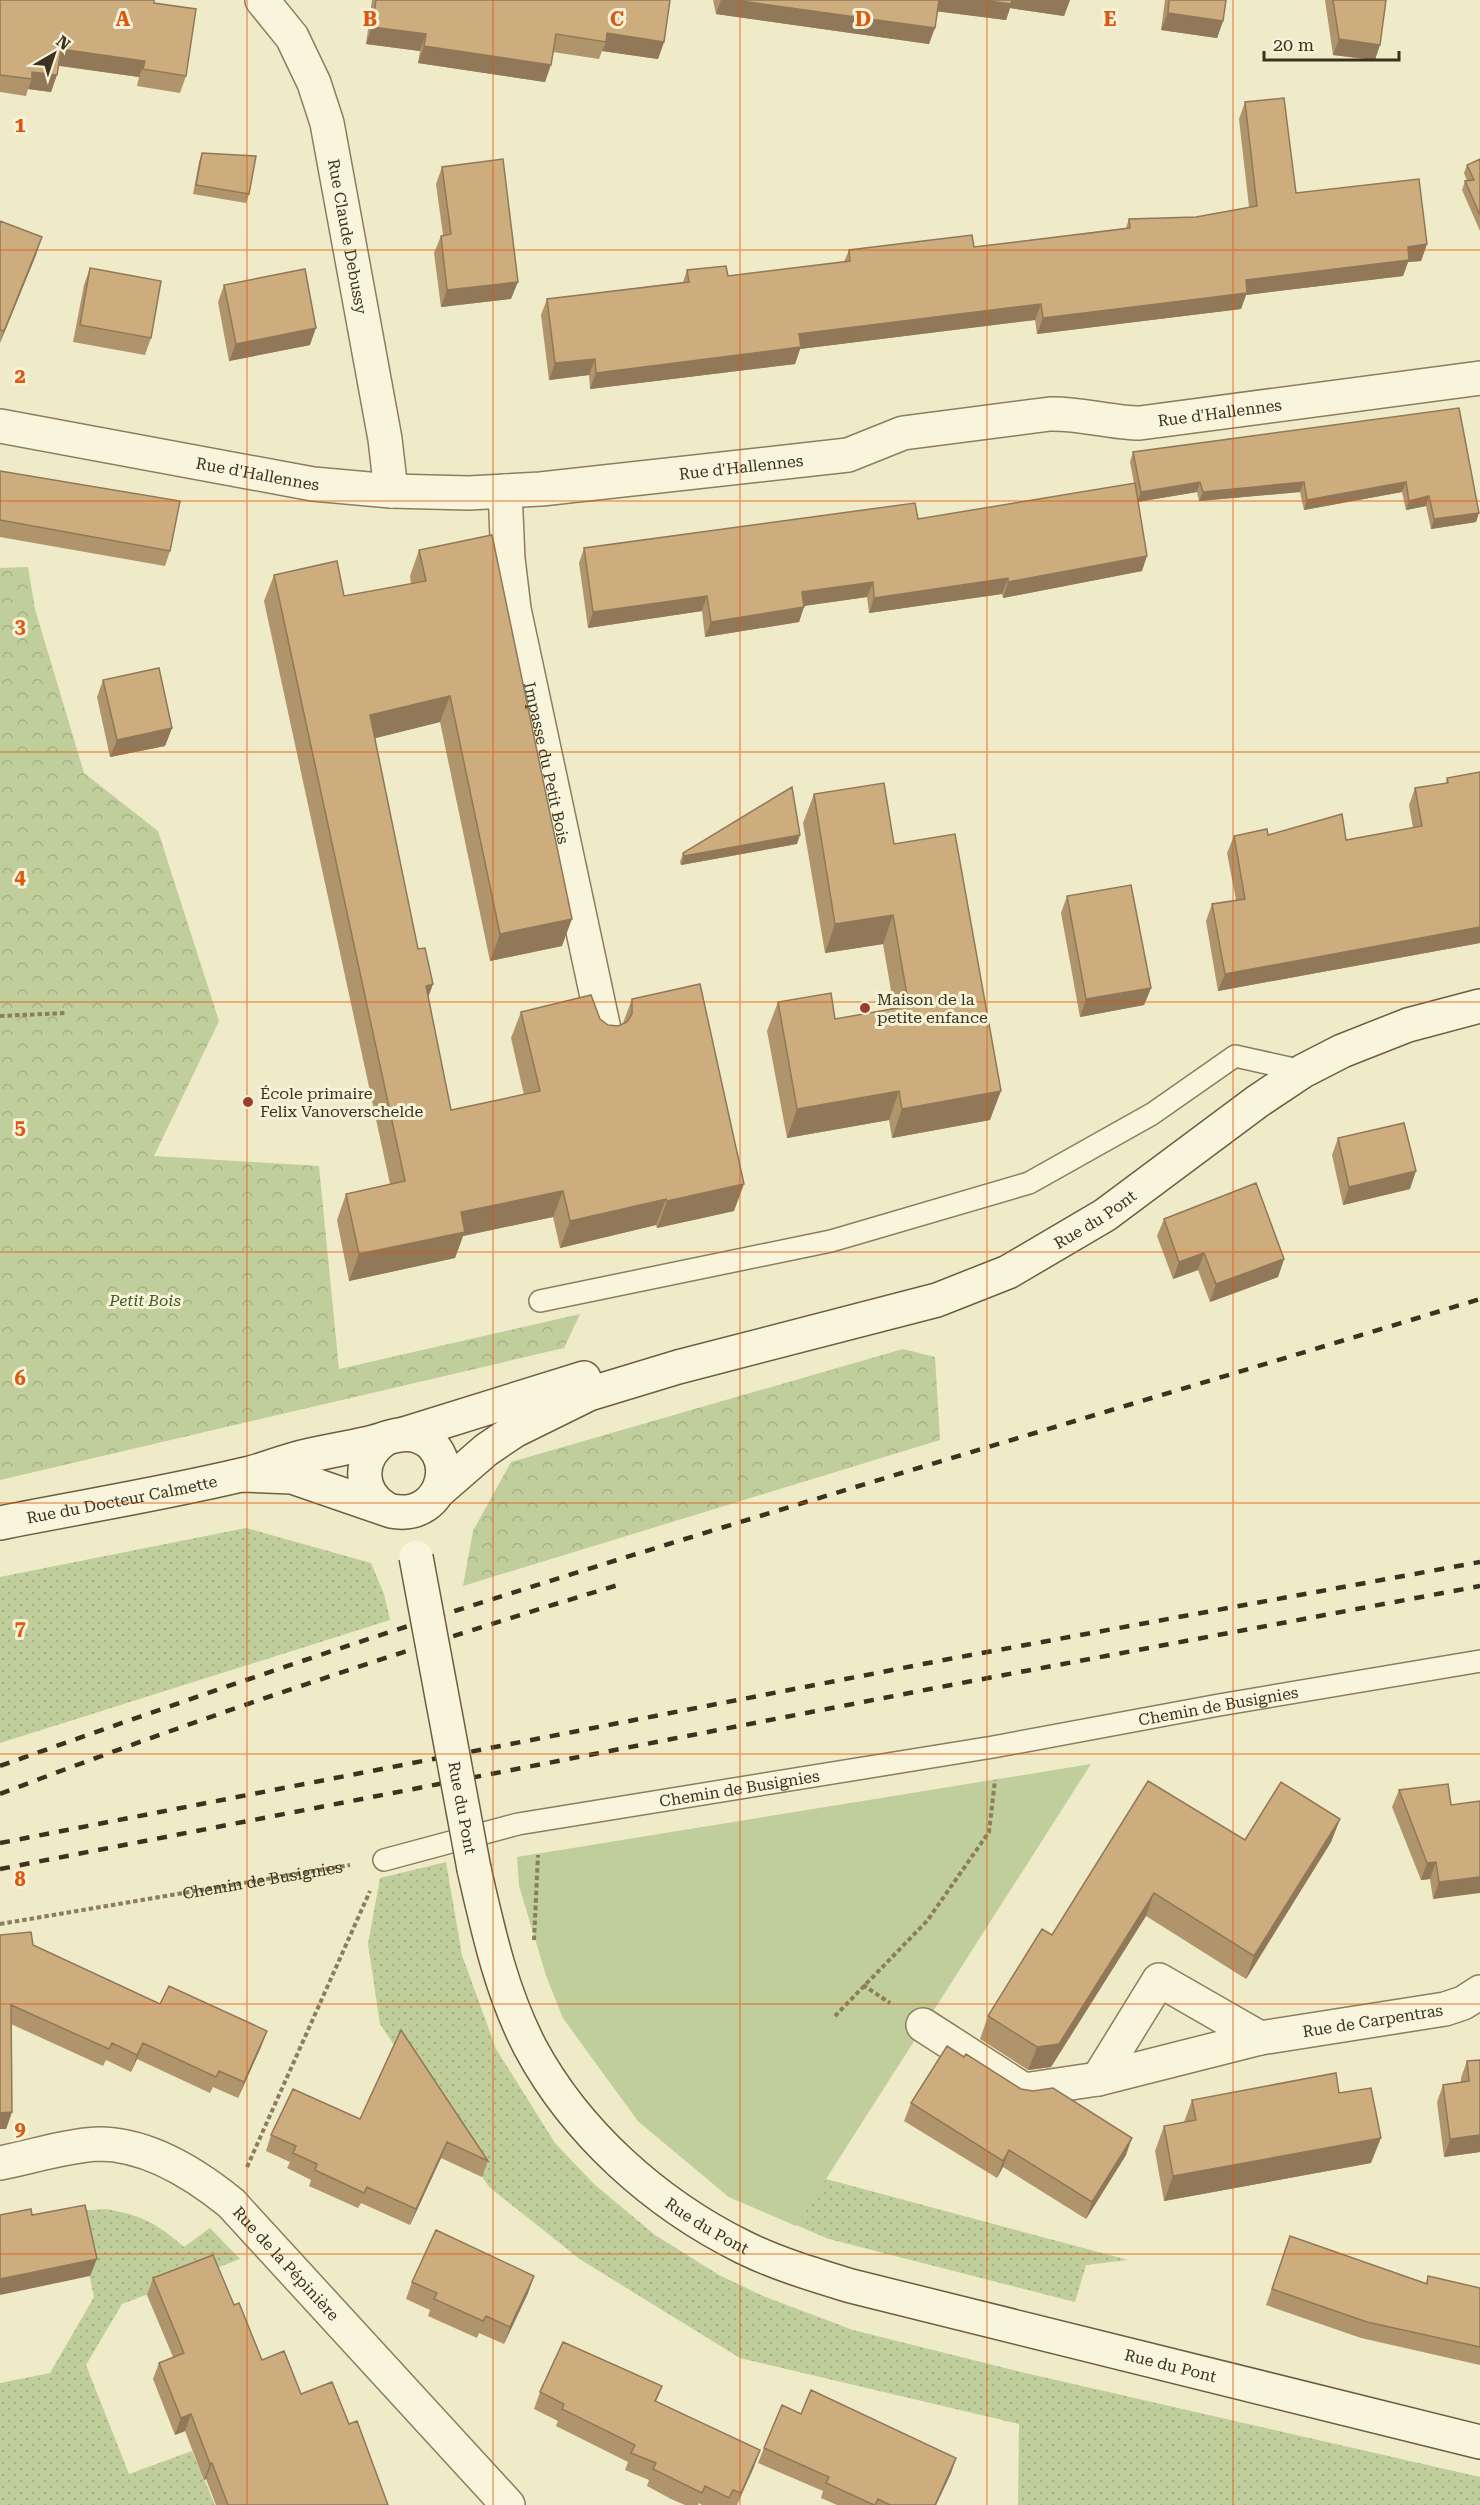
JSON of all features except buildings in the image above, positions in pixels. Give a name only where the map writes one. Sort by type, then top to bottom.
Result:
[{"type":"street","name":"Rue Claude Debussy","points":[[262,0],[292,36],[314,83],[327,123],[385,439],[391,491]]},
{"type":"street","name":"Rue d'Hallennes","points":[[0,426],[313,484],[391,491],[459,493],[541,489],[848,455],[903,433],[1050,414],[1070,414],[1117,423],[1140,423],[1480,378]]},
{"type":"street","name":"Impasse du Petit Bois","points":[[505,491],[508,559],[514,609],[605,1034]]},
{"type":"street","name":"Rue du Pont","points":[[440,1490],[486,1450],[553,1411],[589,1394],[678,1367],[937,1299],[1008,1272],[1105,1215],[1258,1101],[1303,1071],[1342,1051],[1408,1025],[1480,1006]]},
{"type":"street","name":"Rue du Pont","points":[[243,1475],[301,1457],[394,1437],[590,1376],[612,1371],[678,1367]]},
{"type":"street","points":[[243,1475],[292,1477],[398,1510],[428,1505],[440,1490],[443,1471],[436,1452],[423,1439],[394,1437],[375,1447],[367,1458],[364,1477],[371,1495],[398,1510]]},
{"type":"street","name":"Rue du Docteur Calmette","points":[[0,1523],[243,1475]]},
{"type":"street","name":"Rue du Pont","points":[[398,1510],[416,1557],[474,1869],[502,1981],[530,2046],[548,2078],[569,2108],[624,2166],[709,2228],[753,2251],[851,2286],[1480,2442]]},
{"type":"street","points":[[1098,2079],[1160,1980],[1260,2038]]},
{"type":"street","name":"Rue de Carpentras","points":[[923,2025],[1024,2090],[1098,2079],[1260,2038],[1445,2009],[1463,2003],[1480,1992]]},
{"type":"street","name":"Rue de la Pépinière","points":[[0,2163],[99,2144],[121,2147],[168,2162],[202,2181],[231,2203],[508,2505]]},
{"type":"lane","points":[[540,1301],[831,1241],[1029,1183],[1152,1114],[1235,1056],[1303,1071]]},
{"type":"lane","name":"Chemin de Busignies","points":[[384,1860],[525,1822],[993,1747],[1219,1704],[1480,1661]]},
{"type":"path","points":[[0,1016],[66,1013]]},
{"type":"path","points":[[835,2016],[927,1921],[989,1832],[996,1778],[993,1747]]},
{"type":"path","points":[[535,1939],[538,1853]]},
{"type":"path","points":[[231,2203],[384,1860]]},
{"type":"path","name":"Chemin de Busignies","points":[[0,1924],[384,1860]]},
{"type":"green space","name":"Petit Bois","points":[[28,567],[35,609],[84,773],[158,831],[219,1021],[154,1156],[319,1166],[339,1369],[580,1314],[564,1348],[0,1480],[0,568]]},
{"type":"green space","points":[[903,1349],[935,1357],[940,1440],[463,1586],[473,1531],[511,1462]]},
{"type":"green space","points":[[246,1528],[371,1563],[384,1594],[390,1620],[0,1743],[0,1577]]},
{"type":"green space","points":[[1091,1764],[796,2226],[729,2197],[638,2121],[563,2018],[546,1975],[519,1885],[517,1857]]},
{"type":"green space","points":[[446,1862],[462,1955],[496,2049],[555,2143],[594,2184],[655,2235],[719,2275],[763,2296],[853,2330],[1021,2372],[1480,2477],[1480,2505],[1018,2505],[1019,2424],[740,2358],[581,2260],[489,2187],[380,2024],[368,1944],[380,1878]]},
{"type":"green space","points":[[519,1885],[826,2179],[1128,2260],[1086,2265],[1075,2302],[829,2239],[729,2197],[638,2121],[563,2018],[546,1975]]},
{"type":"green space","points":[[105,2209],[148,2221],[184,2247],[210,2228],[240,2259],[122,2304],[86,2365],[129,2474],[192,2451],[215,2505],[0,2505],[0,2383],[50,2373],[94,2297],[76,2211]]},
{"type":"railway","points":[[0,1766],[228,1686],[458,1610],[1480,1299]]},
{"type":"railway","points":[[0,1843],[949,1659],[1480,1562]]},
{"type":"railway","points":[[0,1794],[153,1737],[307,1684],[618,1585]]},
{"type":"railway","points":[[0,1869],[956,1684],[1480,1586]]},
{"type":"place","name":"Maison de la petite enfance","points":[[865,1008]]},
{"type":"place","name":"École primaire Felix Vanoverschelde","points":[[248,1102]]}]
